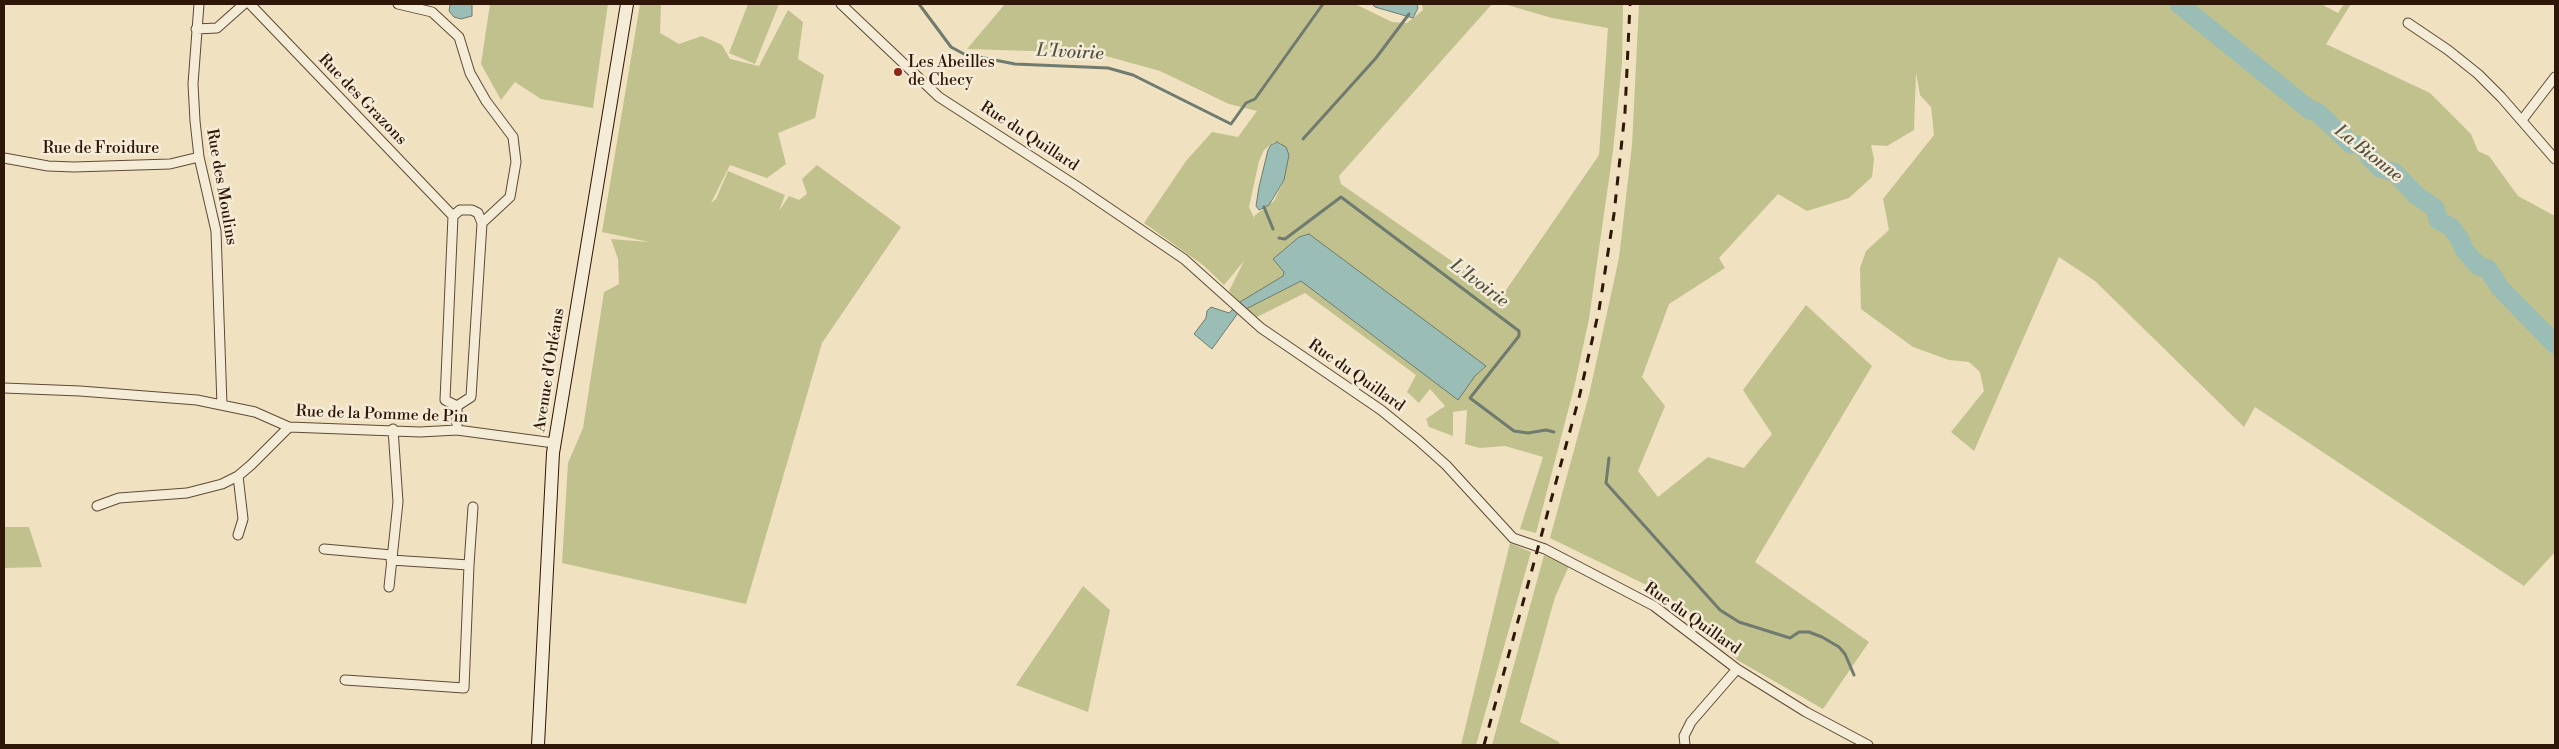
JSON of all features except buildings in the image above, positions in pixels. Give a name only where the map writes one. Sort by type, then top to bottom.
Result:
[{"type":"main road","name":"Avenue d'Orléans","points":[[538,745],[554,443],[626,4]]},
{"type":"street","name":"Rue des Moulins","points":[[199,4],[193,84],[199,157],[216,231],[222,405]]},
{"type":"street","points":[[196,30],[217,28],[244,4]]},
{"type":"street","name":"Rue des Grazons","points":[[250,4],[453,216]]},
{"type":"street","points":[[398,4],[404,7],[432,12],[459,37],[470,73],[486,101],[513,137],[516,162],[510,197],[482,224]]},
{"type":"street","name":"Rue du Quillard","points":[[841,4],[939,97],[1176,254],[1260,328],[1381,410],[1446,465],[1513,538],[1545,549],[1654,606],[1737,669],[1806,712],[1868,745]]},
{"type":"street","points":[[2408,23],[2448,50],[2478,74],[2522,120],[2555,159]]},
{"type":"street","points":[[2522,120],[2555,77]]},
{"type":"street","name":"Rue de Froidure","points":[[4,158],[48,166],[74,167],[170,164],[199,157]]},
{"type":"street","points":[[460,210],[472,210],[478,213],[482,224],[471,397],[457,406],[445,400],[453,216],[460,210]]},
{"type":"street","name":"Rue de la Pomme de Pin","points":[[4,388],[177,398],[255,412],[289,427],[420,432],[457,430],[554,443]]},
{"type":"street","points":[[457,406],[457,430]]},
{"type":"street","points":[[97,506],[119,498],[187,493],[222,484],[238,476],[275,443],[289,427]]},
{"type":"street","points":[[389,587],[398,502],[393,430]]},
{"type":"street","points":[[238,476],[243,519],[238,534]]},
{"type":"street","points":[[345,680],[464,688],[473,507]]},
{"type":"street","points":[[324,549],[469,565]]},
{"type":"street","points":[[1685,745],[1684,736],[1691,722],[1737,669]]},
{"type":"green space","points":[[490,4],[608,4],[593,108],[541,99],[515,82],[501,100],[481,64]]},
{"type":"green space","points":[[640,4],[661,4],[660,33],[679,44],[702,36],[722,45],[730,59],[759,66],[788,10],[803,22],[798,59],[824,75],[815,118],[778,133],[786,164],[767,178],[730,165],[711,203],[716,199],[728,171],[785,195],[779,211],[789,196],[799,200],[807,194],[802,179],[817,165],[901,227],[822,343],[746,604],[562,563],[568,463],[583,428],[604,292],[619,284],[618,259],[611,239],[649,242],[602,232]]},
{"type":"green space","points":[[748,4],[779,4],[755,64],[729,53]]},
{"type":"green space","points":[[1005,4],[1355,4],[1392,22],[1407,23],[1423,10],[1422,4],[1492,4],[1339,176],[1341,184],[1502,296],[1599,155],[1608,28],[1552,18],[1504,4],[1623,4],[1622,63],[1613,151],[1589,319],[1574,388],[1536,533],[1520,529],[1543,457],[1505,446],[1480,448],[1465,444],[1467,410],[1453,412],[1453,436],[1429,427],[1426,419],[1445,406],[1430,389],[1419,403],[1407,392],[1416,375],[1305,293],[1255,318],[1229,291],[1244,261],[1224,285],[1203,265],[1144,223],[1186,161],[1212,132],[1238,137],[1257,111],[1229,104],[1160,71],[1095,53],[967,49]],"holes":[[[1274,142],[1281,143],[1284,180],[1274,201],[1254,216],[1255,220],[1249,207],[1259,161],[1264,150]]]},
{"type":"green space","points":[[1639,4],[2321,4],[2338,13],[2344,4],[2351,4],[2326,44],[2430,93],[2471,134],[2478,151],[2489,156],[2518,196],[2555,216],[2555,333],[2532,308],[2521,305],[2518,314],[2555,351],[2555,552],[2524,586],[2255,407],[2244,427],[2095,281],[2059,257],[1974,451],[1951,432],[1984,391],[1980,372],[1969,362],[1949,360],[1913,347],[1861,309],[1860,268],[1866,251],[1889,230],[1883,199],[1934,135],[1931,107],[1920,95],[1916,73],[1914,130],[1887,146],[1871,145],[1874,159],[1872,177],[1849,198],[1807,211],[1778,194],[1719,258],[1725,268],[1669,304],[1642,377],[1665,406],[1638,471],[1658,497],[1708,457],[1744,468],[1772,434],[1743,390],[1806,305],[1872,366],[1755,562],[1869,642],[1823,709],[1737,660],[1667,595],[1550,538],[1589,395],[1619,258],[1632,145]]},
{"type":"green space","points":[[4,527],[29,527],[42,567],[4,568]]},
{"type":"green space","points":[[1510,543],[1531,552],[1476,745],[1461,745]]},
{"type":"green space","points":[[1544,555],[1569,566],[1555,597],[1520,722],[1559,742],[1560,745],[1492,745]]},
{"type":"green space","points":[[1083,586],[1110,610],[1088,712],[1016,685]]},
{"type":"water","points":[[472,4],[472,16],[461,19],[454,17],[449,11],[450,5]]},
{"type":"water","points":[[1372,4],[1417,4],[1418,8],[1413,18],[1375,7]]},
{"type":"water","points":[[1277,142],[1286,147],[1289,155],[1284,180],[1269,205],[1259,210],[1256,206],[1268,150],[1271,145]]},
{"type":"water","points":[[1309,234],[1486,366],[1475,376],[1458,400],[1301,281],[1238,313],[1212,349],[1194,334],[1206,318],[1207,311],[1211,307],[1229,313],[1240,302],[1283,276],[1284,272],[1273,259],[1299,237]]},
{"type":"waterway","name":"L'Ivoirie","points":[[919,4],[951,47],[964,54],[1015,64],[1108,68],[1133,75],[1231,124],[1246,103],[1255,99],[1323,4]]},
{"type":"waterway","name":"La Bionne","points":[[2179,4],[2310,110],[2317,112],[2351,144],[2359,145],[2366,150],[2370,158],[2380,168],[2394,172],[2416,195],[2435,208],[2438,220],[2451,227],[2461,241],[2463,248],[2478,266],[2488,269],[2500,288],[2555,344]]},
{"type":"waterway","points":[[1303,139],[1376,58],[1409,14]]},
{"type":"waterway","name":"L'Ivoirie","points":[[1279,238],[1285,239],[1341,197],[1519,331],[1519,336],[1470,398],[1514,431],[1528,433],[1546,430],[1554,432]]},
{"type":"waterway","name":"L'Ivoirie","points":[[1264,207],[1273,229]]},
{"type":"waterway","name":"L'Ivoirie","points":[[1609,458],[1606,483],[1720,610],[1739,622],[1790,638],[1799,632],[1809,632],[1822,637],[1839,647],[1845,654],[1854,675]]},
{"type":"railway","points":[[1484,745],[1579,398],[1599,310],[1614,214],[1625,112],[1630,4]]},
{"type":"place","name":"Les Abeilles de Checy","points":[[898,72]]}]
